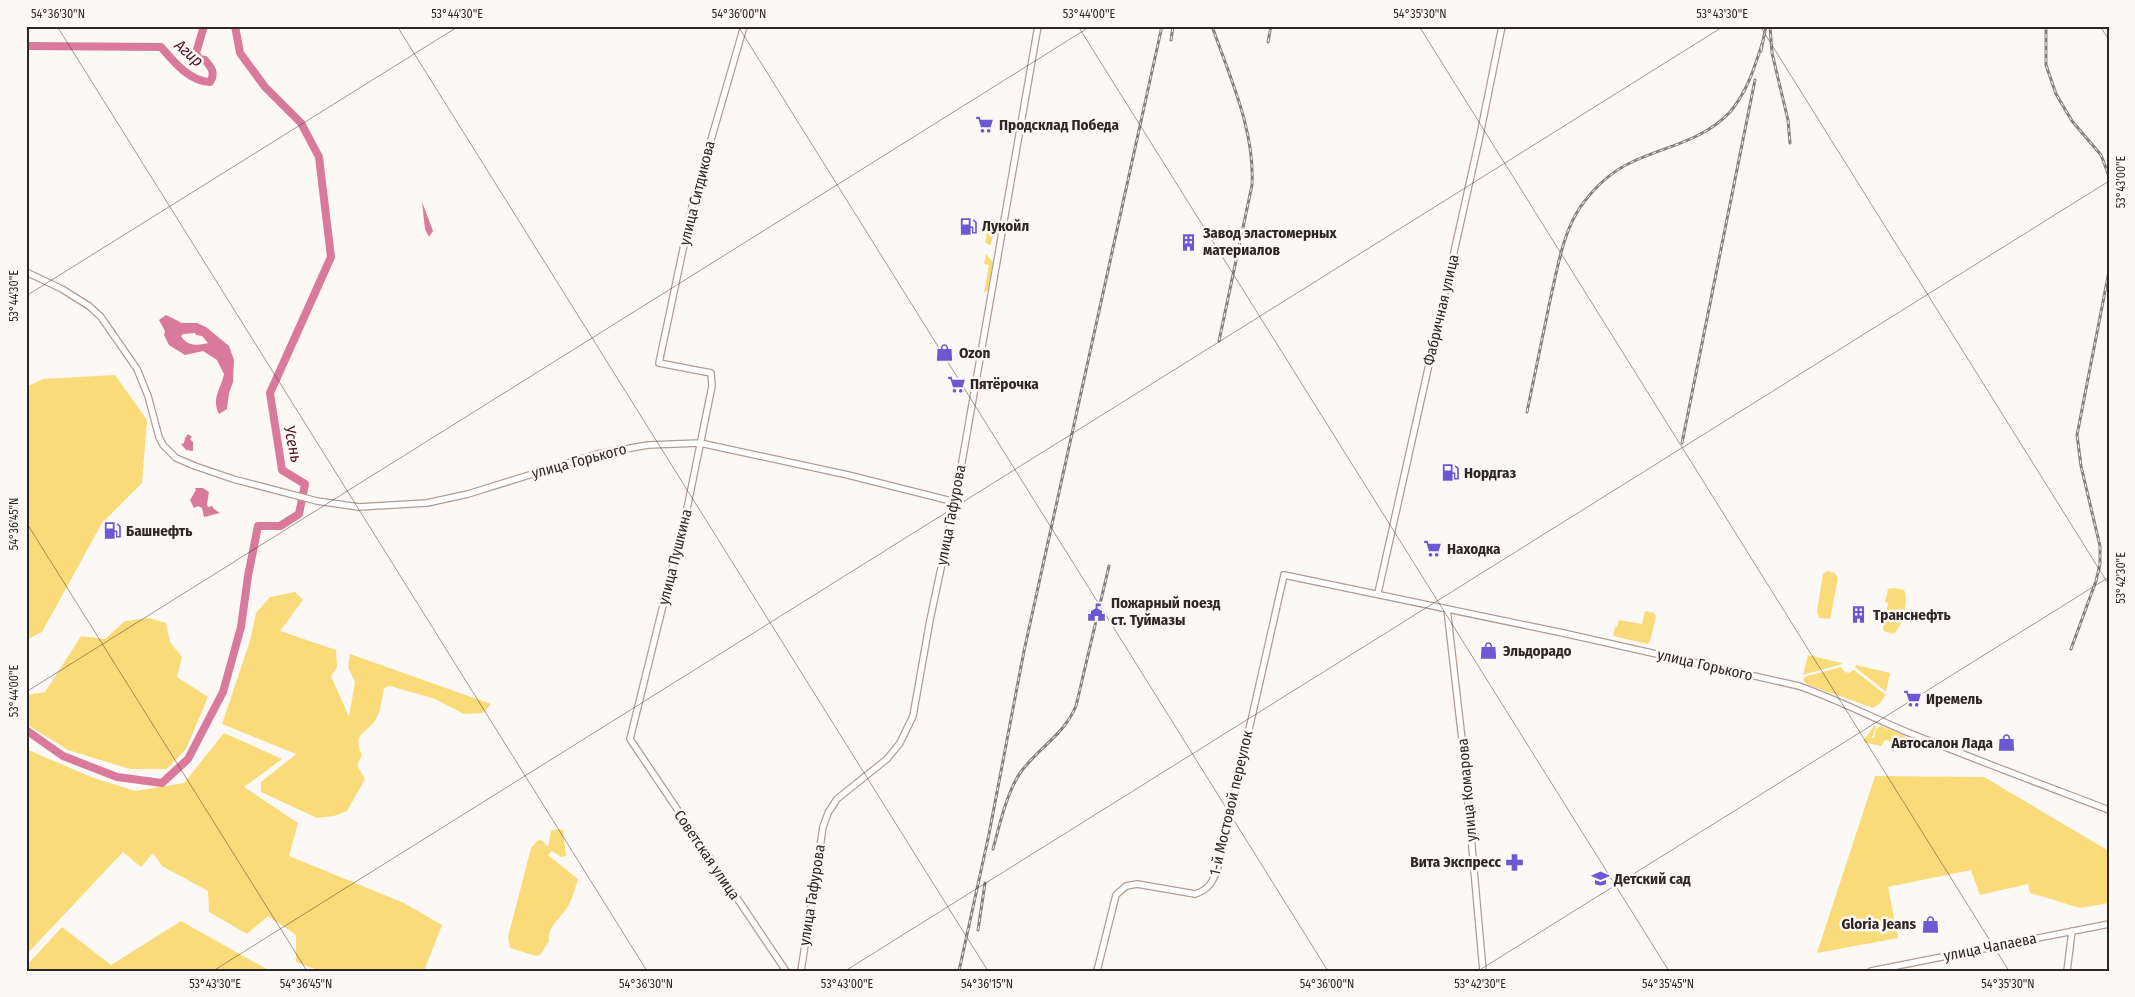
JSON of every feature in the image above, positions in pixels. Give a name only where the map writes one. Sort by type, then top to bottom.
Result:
[{"type":"main road","name":"улица Ситдикова","points":[[711,374],[659,363],[693,202],[744,26]]},
{"type":"main road","name":"улица Гафурова","points":[[801,971],[822,835],[828,813],[838,799],[887,759],[900,744],[913,716],[930,620],[955,502],[1038,26]]},
{"type":"main road","name":"Фабричная улица","points":[[1378,593],[1479,140],[1502,26]]},
{"type":"main road","name":"улица Горького","points":[[26,272],[62,289],[89,306],[100,316],[137,369],[148,396],[158,437],[176,458],[234,479],[316,501],[359,507],[428,504],[468,494],[597,454],[648,445],[700,443],[726,447],[955,502]]},
{"type":"main road","name":"улица Пушкина","points":[[630,739],[676,552],[712,386],[711,374]]},
{"type":"main road","name":"улица Горького","points":[[1284,575],[1563,632],[1799,686],[1835,699],[1868,716],[1907,732],[2109,810]]},
{"type":"main road","name":"1-й Мостовой переулок","points":[[1097,971],[1116,895],[1126,886],[1137,884],[1195,894],[1203,891],[1212,883],[1217,871],[1284,575]]},
{"type":"main road","name":"улица Комарова","points":[[1447,609],[1464,757],[1483,971]]},
{"type":"main road","name":"Советская улица","points":[[630,739],[786,971]]},
{"type":"main road","name":"улица Чапаева","points":[[1871,971],[2109,924]]},
{"type":"main road","points":[[2067,971],[2072,931]]},
{"type":"shaded area","points":[[422,202],[433,231],[429,237],[425,229]]},
{"type":"shaded area","points":[[988,226],[994,229],[991,244],[989,245],[985,242]]},
{"type":"shaded area","points":[[986,254],[993,262],[988,290],[984,293],[989,265],[984,264]]},
{"type":"shaded area","points":[[166,315],[182,323],[197,323],[206,327],[229,346],[234,360],[233,382],[229,393],[227,409],[219,414],[217,408],[216,398],[224,374],[217,360],[203,351],[185,355],[169,345],[159,320]],"holes":[[[195,333],[202,336],[208,343],[193,344],[186,342],[181,336],[183,334]]]},
{"type":"shaded area","points":[[115,375],[147,420],[142,483],[102,523],[42,632],[26,640],[26,387],[43,379]]},
{"type":"shaded area","points":[[188,434],[192,437],[190,439],[193,442],[193,451],[186,450],[181,444],[184,443]]},
{"type":"shaded area","points":[[195,488],[203,488],[209,492],[208,507],[212,506],[220,513],[204,517],[202,508],[198,506],[194,508],[190,500],[196,490]]},
{"type":"shaded area","points":[[1827,571],[1835,573],[1838,578],[1830,619],[1819,618],[1817,611],[1823,574]]},
{"type":"shaded area","points":[[1888,589],[1904,590],[1906,600],[1900,626],[1893,634],[1883,629],[1888,603],[1885,602]]},
{"type":"shaded area","points":[[295,592],[303,600],[280,631],[336,650],[337,667],[331,676],[349,717],[355,682],[348,667],[350,654],[491,704],[483,713],[464,714],[435,699],[390,686],[384,688],[378,716],[362,734],[358,742],[362,755],[357,765],[365,779],[347,811],[334,816],[317,818],[261,792],[261,782],[296,754],[222,724],[250,641],[256,613],[270,597]]},
{"type":"shaded area","points":[[1645,611],[1654,613],[1656,616],[1648,644],[1613,636],[1619,620],[1642,624]]},
{"type":"shaded area","points":[[149,618],[166,623],[170,642],[182,657],[177,677],[208,697],[186,749],[167,769],[130,769],[68,750],[26,724],[26,695],[45,692],[81,636],[105,639],[125,621]]},
{"type":"shaded area","points":[[1808,655],[1842,663],[1842,664],[1803,675]]},
{"type":"shaded area","points":[[1856,665],[1890,673],[1886,692],[1855,667]]},
{"type":"shaded area","points":[[1841,667],[1845,672],[1849,673],[1854,670],[1886,695],[1879,704],[1873,708],[1806,684],[1804,681],[1804,677]]},
{"type":"shaded area","points":[[1874,726],[1876,726],[1872,738],[1874,738],[1876,729],[1881,726],[1905,736],[1906,741],[1901,744],[1885,740],[1881,746],[1866,743],[1863,741]]},
{"type":"shaded area","points":[[224,733],[282,759],[244,787],[298,823],[289,856],[404,903],[442,925],[424,971],[320,971],[296,962],[296,935],[268,916],[247,934],[209,912],[208,891],[162,866],[153,853],[141,867],[123,852],[26,955],[26,749],[91,777],[135,791],[184,783]]},
{"type":"shaded area","points":[[1875,776],[1984,777],[2109,851],[2109,903],[2080,908],[2030,893],[2028,884],[1980,895],[1971,870],[1888,887],[1898,938],[1817,953]]},
{"type":"shaded area","points":[[556,829],[563,830],[566,856],[561,857],[552,851],[548,855],[578,879],[570,903],[550,932],[549,941],[540,955],[536,956],[510,948],[508,937],[531,848],[538,840],[543,841],[548,847],[551,831]]},
{"type":"shaded area","points":[[181,921],[270,971],[26,971],[26,966],[62,927],[111,965]]},
{"type":"waterway","name":"Агир","points":[[26,46],[161,47],[189,75],[210,82],[213,76],[211,68],[205,60],[199,59],[196,53],[204,26]]},
{"type":"waterway","name":"Усень","points":[[26,730],[63,756],[117,777],[162,783],[188,759],[223,692],[241,627],[248,576],[258,526],[280,526],[299,514],[305,484],[282,470],[270,393],[331,257],[319,157],[301,123],[265,87],[240,53],[235,26]]},
{"type":"railway","points":[[959,971],[989,834],[1024,651],[1162,26]]},
{"type":"railway","points":[[1171,40],[1173,26]]},
{"type":"railway","points":[[1212,26],[1240,104],[1250,144],[1252,165],[1252,185],[1219,341]]},
{"type":"railway","points":[[1268,42],[1271,26]]},
{"type":"railway","points":[[1761,51],[1766,26]]},
{"type":"railway","points":[[1770,26],[1772,53],[1788,120],[1790,143]]},
{"type":"railway","points":[[2046,26],[2046,65],[2056,94],[2072,121],[2101,155],[2109,176]]},
{"type":"railway","points":[[1527,412],[1565,238],[1581,206],[1617,170],[1645,156],[1684,142],[1719,122],[1730,112],[1741,96],[1753,71],[1762,44]]},
{"type":"railway","points":[[1682,443],[1755,80]]},
{"type":"railway","points":[[2071,649],[2096,581],[2100,564],[2100,546],[2081,466],[2077,435],[2109,271]]},
{"type":"railway","points":[[993,849],[1007,800],[1020,773],[1065,725],[1076,706],[1109,566]]},
{"type":"railway","points":[[978,930],[985,883]]},
{"type":"place","name":"Продсклад Победа","points":[[985,125]]},
{"type":"place","name":"Лукойл","points":[[968,226]]},
{"type":"place","name":"Завод эластомерных материалов","points":[[1189,242]]},
{"type":"place","name":"Ozon","points":[[945,353]]},
{"type":"place","name":"Пятёрочка","points":[[956,384]]},
{"type":"place","name":"Нордгаз","points":[[1450,473]]},
{"type":"place","name":"Башнефть","points":[[112,531]]},
{"type":"place","name":"Находка","points":[[1433,549]]},
{"type":"place","name":"Пожарный поезд ст. Туймазы","points":[[1097,612]]},
{"type":"place","name":"Транснефть","points":[[1859,615]]},
{"type":"place","name":"Эльдорадо","points":[[1489,651]]},
{"type":"place","name":"Иремель","points":[[1912,699]]},
{"type":"place","name":"Автосалон Лада","points":[[2007,743]]},
{"type":"place","name":"Вита Экспресс","points":[[1515,862]]},
{"type":"place","name":"Детский сад","points":[[1600,879]]},
{"type":"place","name":"Gloria Jeans","points":[[1930,924]]}]
